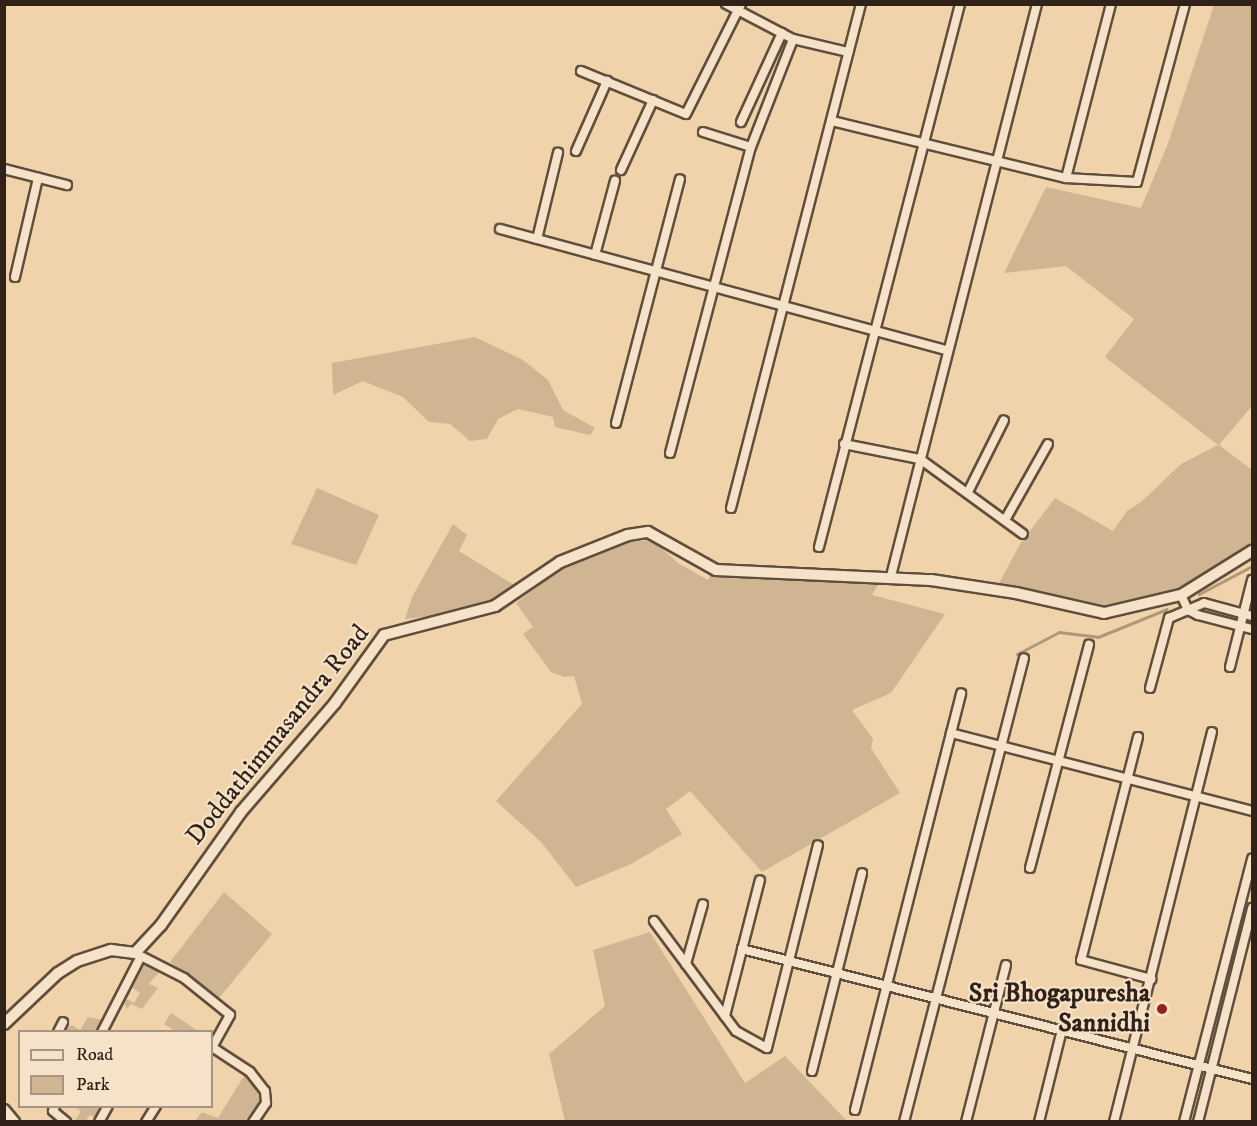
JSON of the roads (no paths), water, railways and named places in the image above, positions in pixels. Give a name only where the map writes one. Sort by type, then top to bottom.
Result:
[{"type":"street","points":[[726,4],[739,8],[794,39],[848,52]]},
{"type":"street","points":[[730,508],[785,306],[861,4]]},
{"type":"street","points":[[819,547],[922,143],[960,4]]},
{"type":"street","points":[[891,576],[1037,4]]},
{"type":"street","points":[[1066,178],[1111,4]]},
{"type":"street","points":[[832,121],[1066,178],[1137,182],[1185,4]]},
{"type":"street","points":[[582,70],[686,114],[739,8]]},
{"type":"street","points":[[741,122],[782,33]]},
{"type":"street","points":[[670,453],[716,288],[751,147],[794,39]]},
{"type":"street","points":[[576,151],[607,81]]},
{"type":"street","points":[[621,170],[653,100]]},
{"type":"street","points":[[703,132],[751,147]]},
{"type":"street","points":[[537,239],[558,153]]},
{"type":"street","points":[[4,169],[67,185]]},
{"type":"street","points":[[15,277],[38,178]]},
{"type":"street","points":[[616,423],[654,271],[680,179]]},
{"type":"street","points":[[595,255],[615,181]]},
{"type":"street","points":[[500,229],[948,351]]},
{"type":"street","points":[[968,492],[1004,420]]},
{"type":"street","points":[[844,444],[920,459],[1023,534]]},
{"type":"street","points":[[1005,520],[1048,444]]},
{"type":"street","name":"Doddathimmasandra Road","points":[[138,955],[241,813],[336,703],[384,635],[495,606],[560,562],[639,532],[662,538],[699,564],[716,570],[891,576],[1016,593],[1104,614],[1181,595],[1252,551]]},
{"type":"street","points":[[1230,667],[1241,626],[1248,615],[1252,580]]},
{"type":"street","points":[[1181,595],[1188,610],[1252,629]]},
{"type":"street","points":[[1150,688],[1169,618],[1204,603],[1248,615]]},
{"type":"street","points":[[1030,868],[1089,645]]},
{"type":"street","points":[[904,1122],[1024,658]]},
{"type":"street","points":[[855,1110],[961,693]]},
{"type":"street","points":[[1114,1122],[1212,732]]},
{"type":"street","points":[[951,734],[1252,811]]},
{"type":"street","points":[[1138,737],[1081,960],[1151,979]]},
{"type":"street","points":[[654,921],[736,1031],[767,1048],[818,845]]},
{"type":"street","points":[[1184,1122],[1252,859]]},
{"type":"street","points":[[812,1071],[862,873]]},
{"type":"street","points":[[725,1016],[760,880]]},
{"type":"street","points":[[686,964],[703,904]]},
{"type":"street","points":[[1198,1122],[1252,908]]},
{"type":"street","points":[[742,949],[1252,1079]]},
{"type":"street","points":[[4,1024],[58,973],[77,961],[111,950],[138,955],[184,978],[230,1015],[213,1045]]},
{"type":"street","points":[[103,1030],[138,955]]},
{"type":"street","points":[[966,1122],[1006,965]]},
{"type":"street","points":[[59,1030],[63,1022]]},
{"type":"street","points":[[1039,1122],[1062,1030]]},
{"type":"street","points":[[213,1048],[250,1072],[265,1091],[266,1102],[253,1122]]},
{"type":"street","points":[[54,1108],[52,1111],[66,1122]]},
{"type":"street","points":[[99,1122],[107,1108]]},
{"type":"street","points":[[146,1122],[155,1108]]},
{"type":"street","points":[[4,1110],[14,1122]]},
{"type":"waterway","points":[[1199,594],[1252,566]]},
{"type":"waterway","points":[[1017,654],[1059,632],[1098,637],[1167,609]]},
{"type":"place","name":"Sri Bhogapuresha Sannidhi","points":[[1162,1009]]}]
